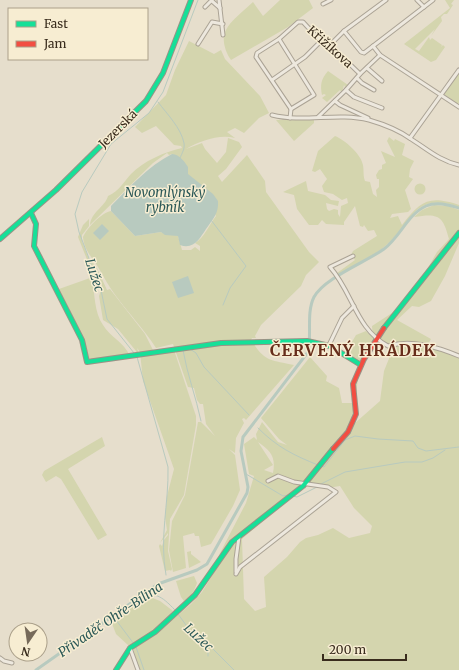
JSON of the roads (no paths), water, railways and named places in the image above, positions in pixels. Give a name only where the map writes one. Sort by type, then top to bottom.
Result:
[{"type":"street","name":"Jezerská","points":[[0,239],[31,213],[127,122],[146,101],[163,73],[191,0]]},
{"type":"street","points":[[204,7],[212,0],[220,8]]},
{"type":"street","points":[[219,0],[223,24],[223,35]]},
{"type":"street","points":[[323,4],[331,0]]},
{"type":"street","points":[[330,45],[344,31],[386,0]]},
{"type":"street","points":[[417,0],[424,7]]},
{"type":"street","points":[[344,31],[363,53],[433,0]]},
{"type":"street","name":"Křižíkova","points":[[279,39],[299,21],[303,22],[321,41],[330,45],[360,74]]},
{"type":"street","points":[[198,44],[212,22],[223,24]]},
{"type":"street","points":[[290,118],[291,109],[256,55],[279,39],[314,95],[291,109]]},
{"type":"street","points":[[272,80],[306,57],[321,41]]},
{"type":"street","points":[[373,46],[380,55],[459,107]]},
{"type":"street","name":"Křižíkova","points":[[318,117],[380,55]]},
{"type":"street","points":[[367,68],[382,81]]},
{"type":"street","points":[[410,138],[459,70]]},
{"type":"street","points":[[357,78],[362,83],[374,90]]},
{"type":"street","points":[[346,90],[354,97],[382,108]]},
{"type":"street","points":[[335,101],[340,105],[410,138],[440,159],[459,165]]},
{"type":"street","points":[[272,115],[290,118],[337,116],[371,120]]},
{"type":"street","points":[[31,213],[36,224],[34,246],[82,340],[87,362],[222,343],[314,341],[329,345],[361,365]]},
{"type":"street","points":[[116,670],[133,646],[155,632],[195,595],[232,542],[305,484],[317,466],[348,432],[356,414],[353,384],[361,365],[376,340],[459,233]]},
{"type":"street","points":[[353,256],[330,267],[340,279],[366,330],[376,340],[388,346],[397,344],[428,344],[459,356]]},
{"type":"street","points":[[329,345],[342,318],[354,306]]},
{"type":"street","points":[[239,537],[236,559],[236,574],[240,566],[336,492],[328,487],[305,484],[278,476],[268,481]]},
{"type":"street","points":[[133,646],[138,670]]},
{"type":"water","name":"Novomlýnský rybník","points":[[172,154],[182,159],[188,167],[188,174],[213,194],[218,201],[218,209],[213,219],[199,239],[193,245],[189,246],[180,245],[178,236],[165,235],[161,232],[135,236],[111,211],[111,206],[140,177]]},
{"type":"water","points":[[102,224],[109,231],[100,240],[93,233]]},
{"type":"water","points":[[188,276],[194,293],[178,298],[172,282]]},
{"type":"waterway","name":"Lužec","points":[[134,353],[107,319],[101,290],[79,232],[75,214],[82,192],[111,144],[149,113],[163,92],[198,0]]},
{"type":"waterway","points":[[158,102],[173,121],[182,137],[184,147],[180,158]]},
{"type":"waterway","name":"Přivaděč Ohře-Bílina","points":[[36,670],[158,584],[197,570],[207,564],[247,493],[248,487],[241,451],[243,437],[308,352],[310,338],[310,310],[314,297],[327,283],[384,249],[390,244],[414,214],[426,206],[443,204],[459,208]]},
{"type":"waterway","points":[[211,220],[246,266],[230,288],[223,305]]},
{"type":"waterway","points":[[190,349],[196,353],[204,367],[249,415]]},
{"type":"waterway","points":[[183,350],[201,421]]},
{"type":"waterway","name":"Lužec","points":[[137,357],[168,467],[164,534],[164,561],[166,575]]},
{"type":"waterway","points":[[258,428],[286,450],[318,465]]},
{"type":"waterway","points":[[321,466],[324,467],[345,440],[355,436],[413,441],[418,448],[426,451],[459,447]]},
{"type":"waterway","points":[[321,484],[345,472],[405,462],[422,462],[433,458],[445,450]]},
{"type":"waterway","points":[[246,474],[283,496],[288,495]]},
{"type":"waterway","points":[[293,496],[297,497],[317,487]]},
{"type":"waterway","points":[[143,595],[149,594],[158,596],[176,611]]},
{"type":"waterway","name":"Lužec","points":[[178,614],[191,632],[201,637],[234,670]]},
{"type":"waterway","points":[[113,616],[134,644]]},
{"type":"waterway","points":[[191,633],[192,637],[208,651],[208,656]]},
{"type":"waterway","points":[[136,647],[144,670]]},
{"type":"district","name":"ČERVENÝ HRÁDEK","points":[[353,350]]}]
